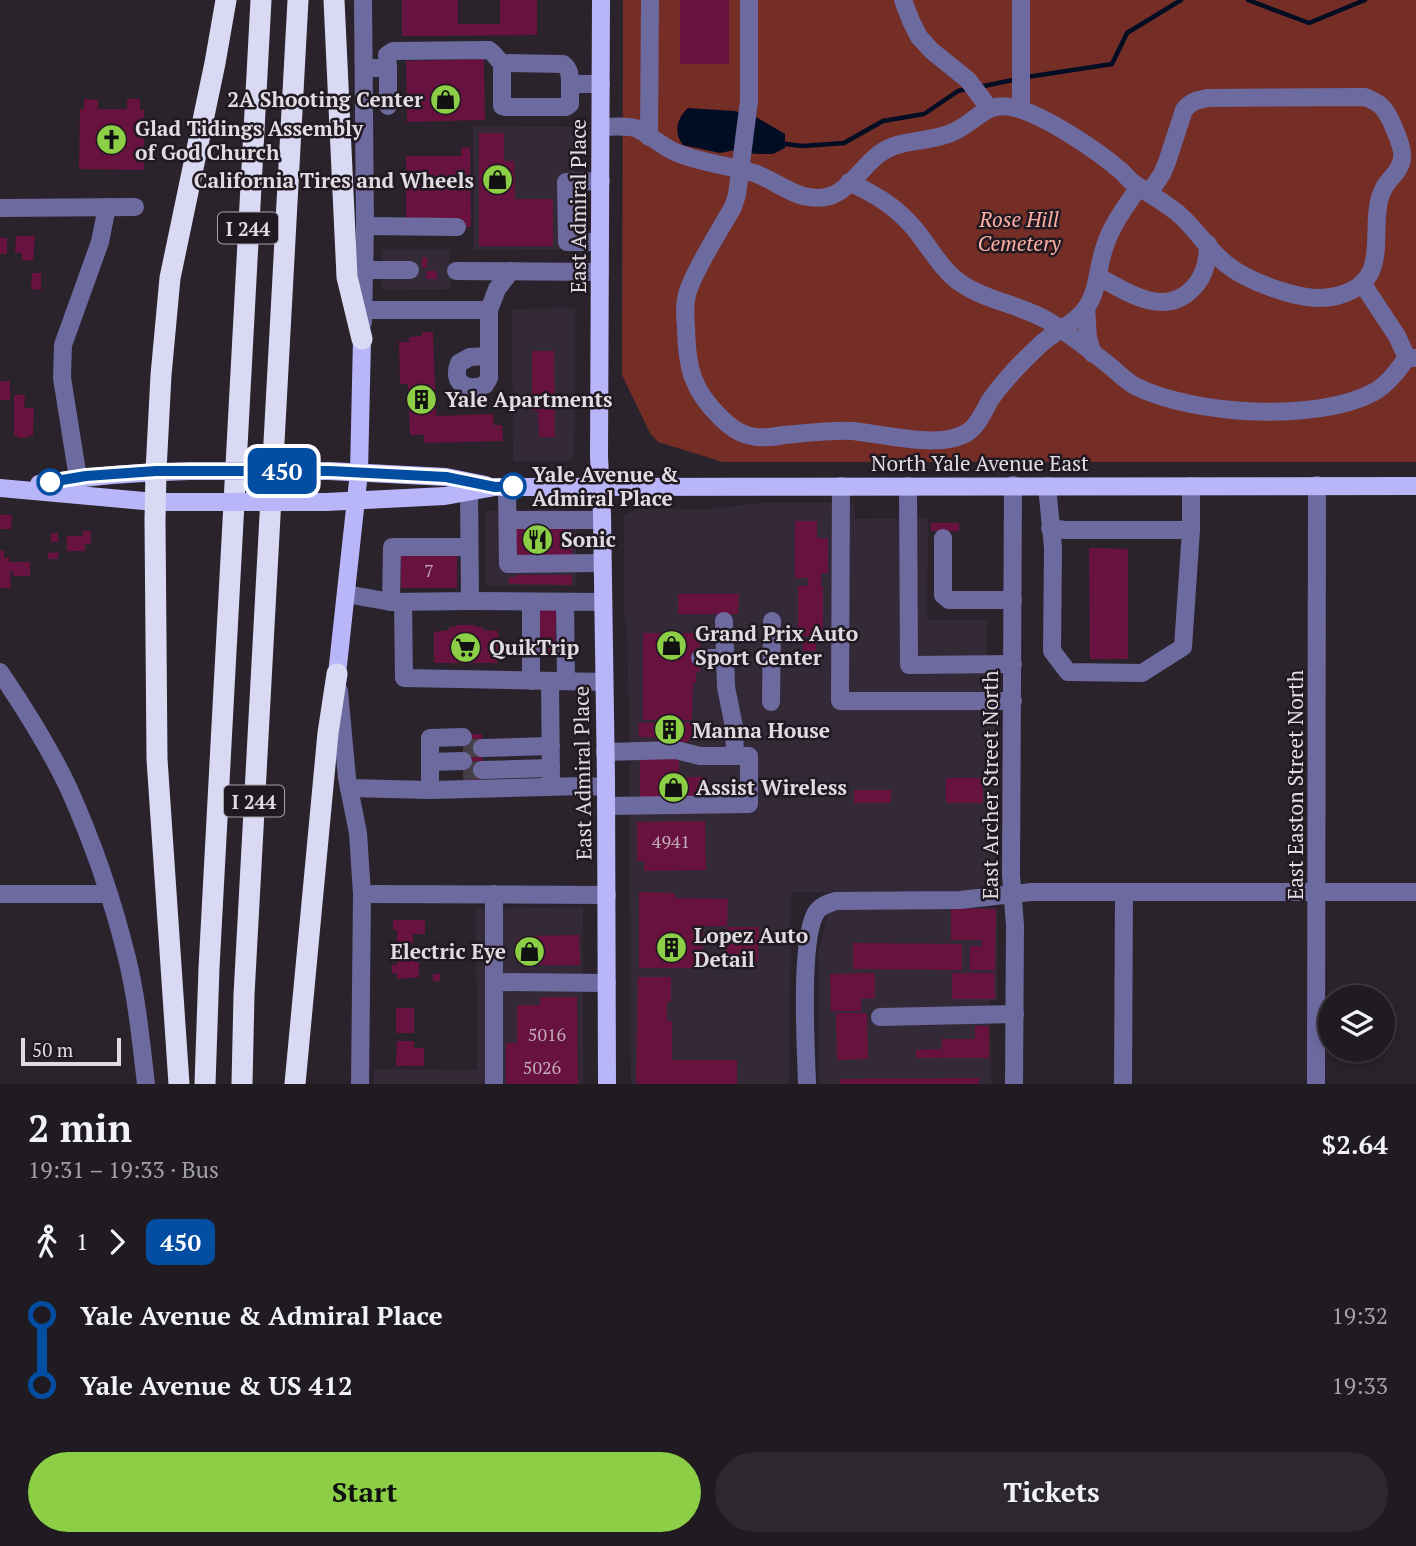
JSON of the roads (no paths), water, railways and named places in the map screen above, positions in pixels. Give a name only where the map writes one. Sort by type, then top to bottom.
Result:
[{"type":"highway","points":[[179,1084],[157,759],[156,471],[170,278],[226,0]]},
{"type":"highway","name":"I 244","points":[[205,1084],[209,954],[261,0]]},
{"type":"highway","name":"I 244","points":[[242,1084],[244,995],[298,0]]},
{"type":"highway","points":[[334,0],[347,277],[362,339]]},
{"type":"highway","points":[[295,1084],[328,733],[337,674]]},
{"type":"main road","name":"East Admiral Place","points":[[601,0],[600,486],[606,787],[607,1084]]},
{"type":"main road","points":[[337,674],[359,472],[362,339]]},
{"type":"main road","points":[[8,488],[156,471],[359,472],[446,477],[501,487]]},
{"type":"main road","name":"North Yale Avenue East","points":[[501,487],[1416,485]]},
{"type":"main road","points":[[8,488],[155,502],[326,502],[445,496],[501,487]]},
{"type":"street","points":[[362,339],[365,226],[363,0]]},
{"type":"street","points":[[649,137],[650,0]]},
{"type":"street","points":[[750,0],[748,109],[733,207],[694,277],[685,308],[686,356],[699,392],[712,409],[737,431],[748,436],[762,438],[849,431],[908,440],[932,440],[965,434],[974,426],[990,399],[1021,364],[1043,342],[1077,319],[1086,308],[1096,291],[1104,248],[1111,230],[1144,190],[1162,174],[1184,110],[1197,100],[1365,97],[1385,110],[1402,148],[1402,159],[1408,165],[1385,186],[1380,200],[1375,260],[1371,272],[1362,284],[1352,291],[1320,298],[1301,296],[1244,276],[1226,264],[1180,215],[1144,190],[1111,164],[1070,136],[1021,109],[984,102],[968,80],[919,37],[903,0]]},
{"type":"street","points":[[1021,0],[1021,109]]},
{"type":"street","points":[[388,106],[387,55],[393,51],[489,50],[496,54],[498,61],[502,63],[563,64],[567,66],[570,74],[570,104],[566,107],[502,106],[502,63]]},
{"type":"street","points":[[365,68],[388,68]]},
{"type":"street","points":[[570,84],[601,84]]},
{"type":"street","points":[[601,127],[636,128],[676,153],[695,159],[741,161],[756,174],[799,195],[831,196],[840,191],[878,154],[892,146],[949,135],[964,127],[984,102]]},
{"type":"street","points":[[600,242],[567,242],[566,182],[601,181]]},
{"type":"street","points":[[849,182],[881,198],[896,210],[912,226],[948,273],[963,285],[1049,321],[1133,385],[1162,397],[1198,405],[1259,411],[1292,411],[1325,408],[1354,401],[1376,391],[1412,358],[1362,284]]},
{"type":"street","points":[[78,478],[62,378],[63,345],[100,242],[107,207]]},
{"type":"street","points":[[0,208],[135,207]]},
{"type":"street","points":[[365,226],[457,227]]},
{"type":"street","points":[[1099,277],[1144,300],[1171,302],[1189,292],[1198,283],[1206,265],[1208,244]]},
{"type":"street","points":[[364,270],[410,270]]},
{"type":"street","points":[[456,271],[600,272]]},
{"type":"street","points":[[489,356],[489,310],[497,289],[511,271]]},
{"type":"street","points":[[1086,308],[1088,338],[1093,354]]},
{"type":"street","points":[[363,310],[489,310]]},
{"type":"street","name":"East Archer Street North","points":[[1013,485],[1014,1084]]},
{"type":"street","name":"East Easton Street North","points":[[1317,485],[1317,1084]]},
{"type":"street","points":[[841,486],[840,701],[1013,701]]},
{"type":"street","points":[[908,486],[909,665],[1013,664]]},
{"type":"street","points":[[1047,486],[1053,548],[1052,651],[1069,672],[1117,673],[1142,673],[1183,647],[1191,530],[1191,486]]},
{"type":"street","points":[[501,487],[508,520],[508,564],[602,563]]},
{"type":"street","points":[[469,492],[470,601]]},
{"type":"street","points":[[508,520],[602,520]]},
{"type":"street","points":[[1050,528],[1191,530]]},
{"type":"street","points":[[943,538],[943,595],[949,600],[1013,600]]},
{"type":"street","points":[[470,547],[392,547],[404,678],[604,682]]},
{"type":"street","points":[[345,594],[397,602],[602,602]]},
{"type":"street","points":[[531,602],[531,681]]},
{"type":"street","points":[[551,759],[565,602]]},
{"type":"street","points":[[724,621],[726,687],[734,727],[735,756]]},
{"type":"street","points":[[771,702],[772,621]]},
{"type":"street","points":[[700,658],[725,658]]},
{"type":"street","points":[[0,672],[27,713],[67,786],[88,837],[127,959],[146,1084]]},
{"type":"street","points":[[337,674],[349,788],[358,833],[362,894],[360,1084]]},
{"type":"street","points":[[349,788],[430,768],[463,754],[430,738],[430,768]]},
{"type":"street","points":[[605,752],[676,750],[700,756],[749,756],[749,804],[606,806]]},
{"type":"street","points":[[551,759],[482,754],[551,759],[606,787]]},
{"type":"street","points":[[430,768],[551,759]]},
{"type":"street","points":[[807,1084],[806,954],[808,937],[817,911],[825,904],[836,901],[960,900],[1031,892],[1416,892]]},
{"type":"street","points":[[1124,892],[1124,1084]]},
{"type":"street","points":[[0,894],[108,894]]},
{"type":"street","points":[[362,894],[607,895]]},
{"type":"street","points":[[494,894],[494,1084]]},
{"type":"street","points":[[494,982],[607,982]]},
{"type":"street","points":[[880,1017],[1014,1014]]},
{"type":"water","points":[[688,108],[735,111],[756,117],[785,134],[785,148],[773,154],[735,150],[720,153],[683,145],[677,131],[681,116]]},
{"type":"waterway","points":[[1027,77],[1112,64],[1127,33],[1181,0]]},
{"type":"waterway","points":[[1248,0],[1309,23],[1365,0]]},
{"type":"waterway","points":[[979,87],[1018,79]]},
{"type":"waterway","points":[[785,144],[803,146],[844,143],[883,121],[924,114],[958,91],[970,88]]},
{"type":"tunnel","points":[[463,748],[482,748]]},
{"type":"tunnel","points":[[463,771],[482,770]]},
{"type":"place","name":"2A Shooting Center","points":[[446,99]]},
{"type":"place","name":"Glad Tidings Assembly of God Church","points":[[112,140]]},
{"type":"place","name":"California Tires and Wheels","points":[[497,180]]},
{"type":"place","name":"Yale Apartments","points":[[422,399]]},
{"type":"place","name":"Yale Avenue & Admiral Place","points":[[513,486]]},
{"type":"place","name":"Sonic","points":[[538,539]]},
{"type":"place","name":"Grand Prix Auto Sport Center","points":[[672,645]]},
{"type":"place","name":"QuikTrip","points":[[466,647]]},
{"type":"place","name":"Manna House","points":[[669,730]]},
{"type":"place","name":"Assist Wireless","points":[[673,787]]},
{"type":"place","name":"Lopez Auto Detail","points":[[671,947]]},
{"type":"place","name":"Electric Eye","points":[[529,951]]},
{"type":"park label","name":"Rose Hill Cemetery","points":[[1019,231]]}]
